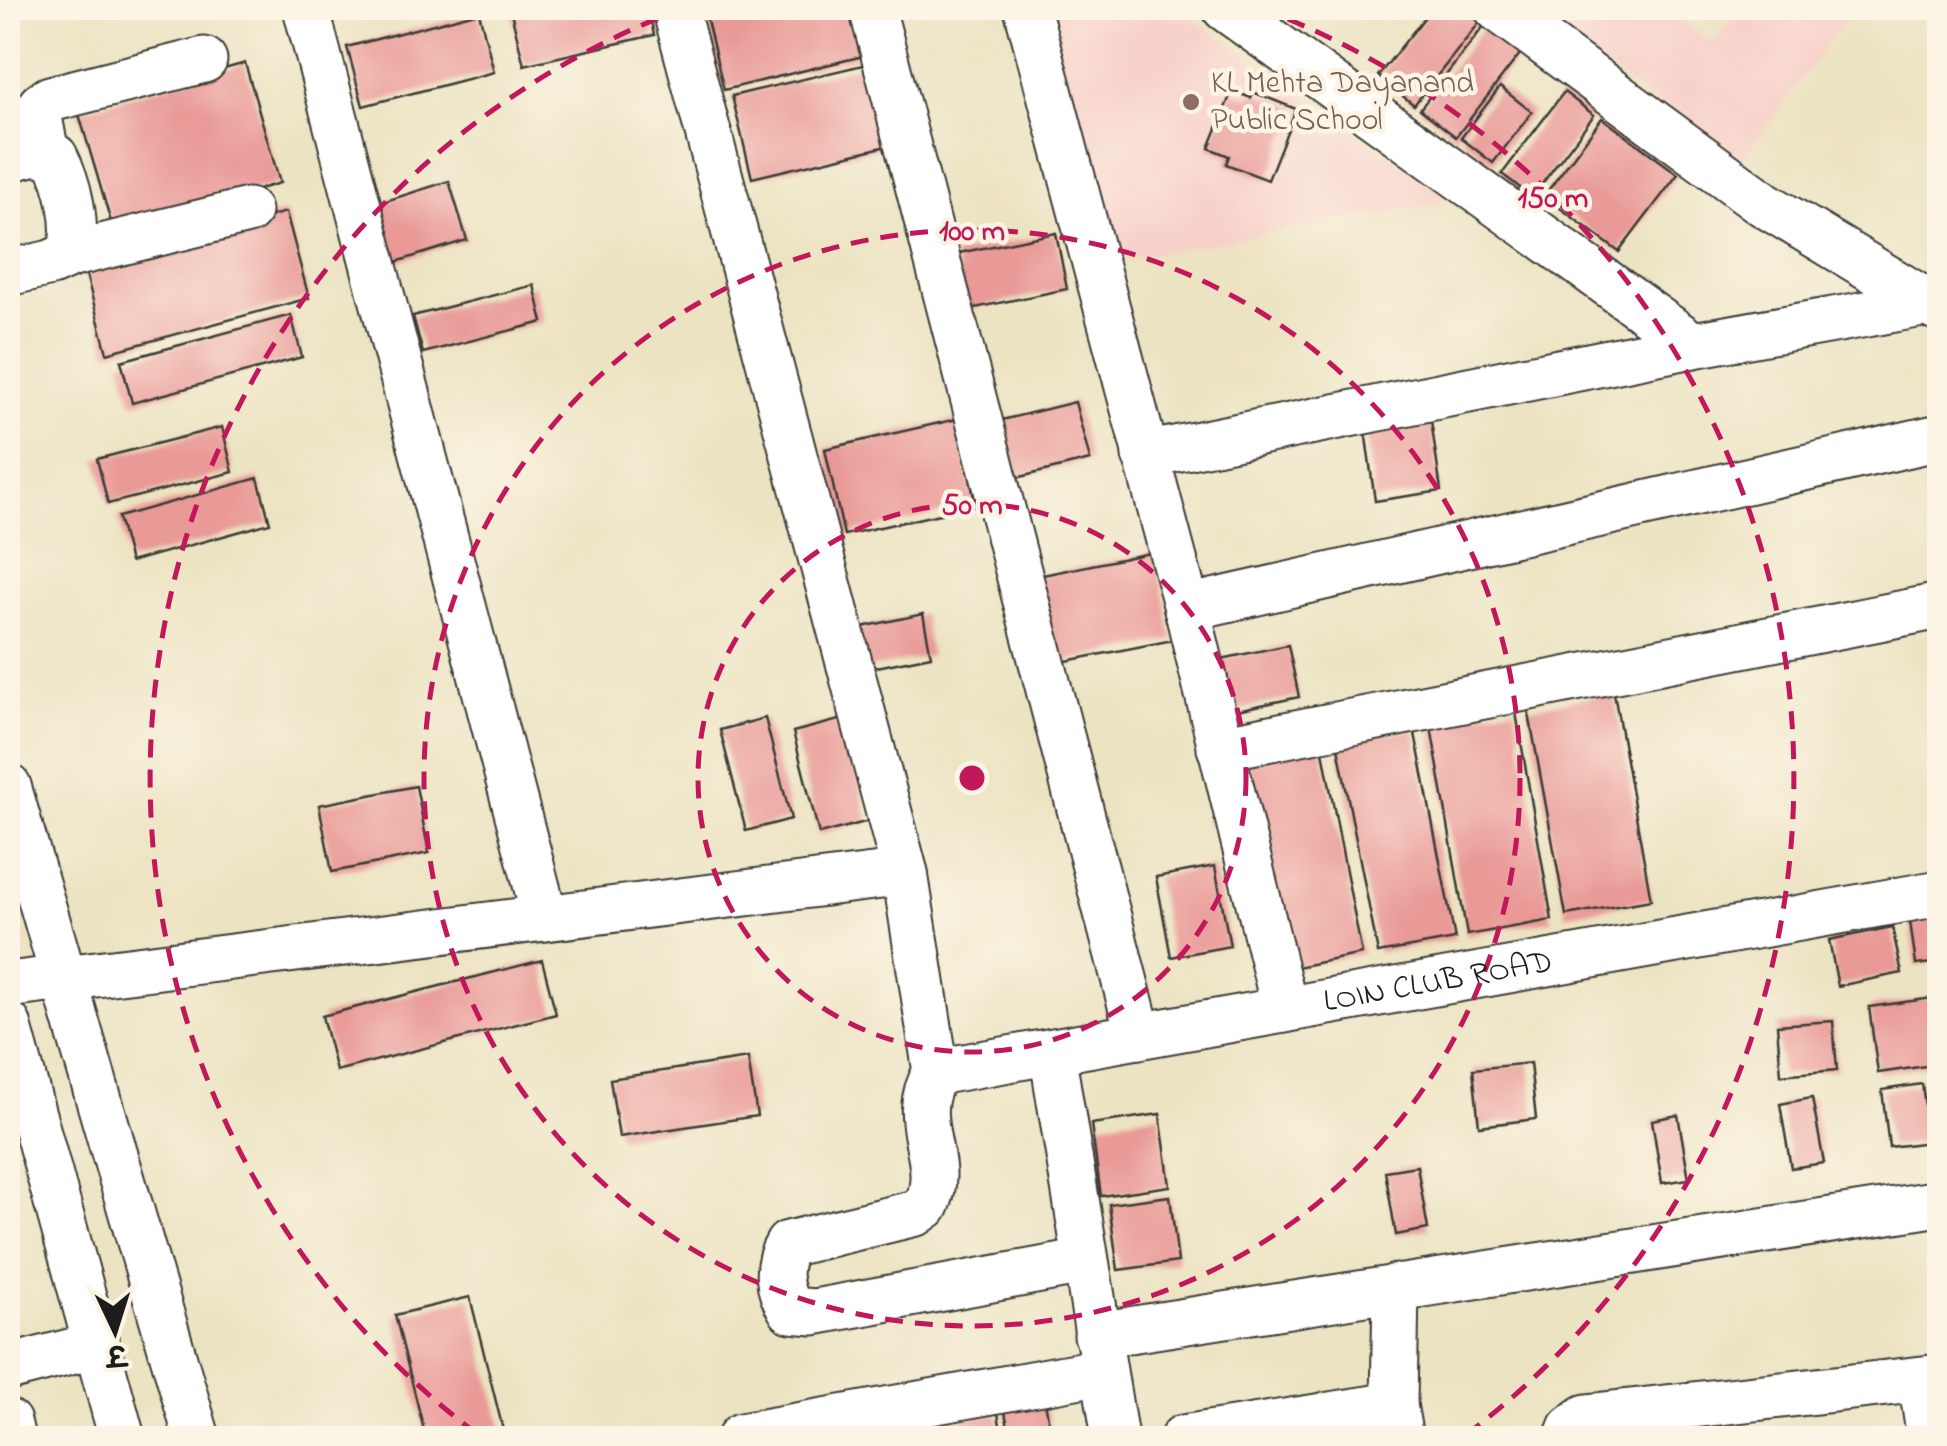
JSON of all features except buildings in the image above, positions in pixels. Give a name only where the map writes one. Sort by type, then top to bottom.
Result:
[{"type":"street","points":[[306,8],[545,918]]},
{"type":"street","points":[[675,8],[905,873],[936,1072],[926,1088],[922,1115],[934,1176],[927,1205],[916,1213],[788,1244],[778,1268],[782,1292],[791,1310],[814,1312],[1084,1262]]},
{"type":"street","points":[[872,8],[1140,1036]]},
{"type":"street","points":[[1027,8],[1187,608],[1285,1010]]},
{"type":"street","points":[[1225,8],[1693,345]]},
{"type":"street","points":[[1498,8],[1764,204],[1934,306]]},
{"type":"street","points":[[68,255],[73,244],[73,223],[60,166],[55,157],[27,156],[41,105],[50,99],[204,60]]},
{"type":"street","points":[[8,272],[248,211]]},
{"type":"street","points":[[1145,456],[1693,345],[1934,306]]},
{"type":"street","points":[[1187,608],[1940,437]]},
{"type":"street","points":[[1220,748],[1940,606]]},
{"type":"street","points":[[8,786],[197,1438]]},
{"type":"street","points":[[8,984],[905,873]]},
{"type":"street","name":"LOIN CLUB ROAD","points":[[936,1072],[1940,894]]},
{"type":"street","points":[[8,1024],[122,1438]]},
{"type":"street","points":[[1052,1052],[1115,1438]]},
{"type":"street","points":[[741,1436],[1396,1287],[1940,1203]]},
{"type":"street","points":[[1183,1438],[1397,1422],[1396,1287]]},
{"type":"street","points":[[8,1368],[97,1345]]},
{"type":"street","points":[[1568,1438],[1571,1428],[1586,1417],[1930,1379],[1930,1438]]},
{"type":"street","points":[[8,1422],[12,1438]]},
{"type":"shaded area","name":"KL Mehta Dayanand Public School","points":[[1043,8],[1178,8],[1447,197],[1440,203],[1113,261]]},
{"type":"shaded area","points":[[1588,8],[1647,8],[1659,20],[1667,9],[1714,43],[1741,8],[1768,26],[1783,8],[1853,8],[1739,164],[1566,37]]},
{"type":"place","name":"KL Mehta Dayanand Public School","points":[[1191,102]]}]
